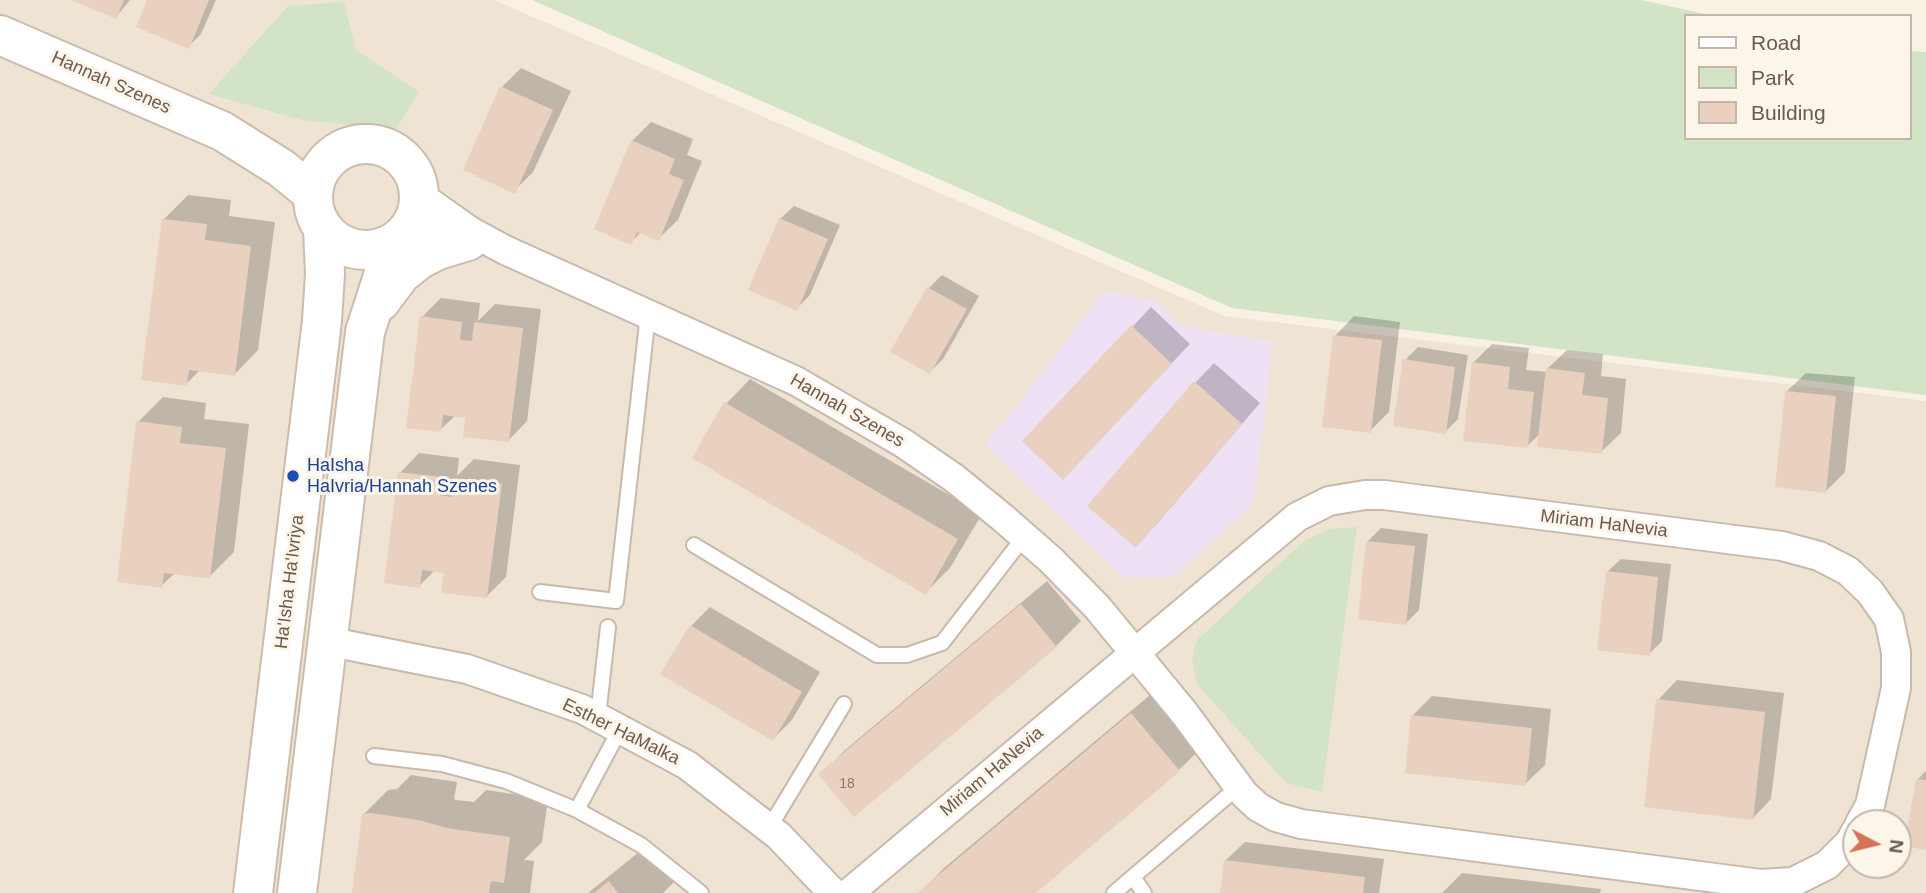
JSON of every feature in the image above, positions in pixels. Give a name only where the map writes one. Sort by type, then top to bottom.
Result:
[{"type":"street","name":"Hannah Szenes","points":[[2,43],[222,131],[256,141],[333,155]]},
{"type":"street","name":"Hannah Szenes","points":[[222,131],[281,168],[318,211]]},
{"type":"street","points":[[297,893],[365,332],[399,238],[412,223],[419,195],[410,168],[388,149],[374,144],[360,144],[333,155],[318,173],[318,211],[343,245],[369,250],[399,238]]},
{"type":"street","name":"Hannah Szenes","points":[[419,195],[470,231],[505,250],[796,381],[903,443],[954,478],[1024,537],[1097,607],[1136,651]]},
{"type":"street","name":"Ha'Isha Ha'Ivriya","points":[[253,893],[322,321],[325,274],[318,211]]},
{"type":"street","name":"Hannah Szenes","points":[[399,238],[468,240],[505,250]]},
{"type":"street","points":[[365,332],[383,297],[401,274],[420,259],[468,240]]},
{"type":"street","name":"Miriam HaNevia","points":[[849,893],[1297,517],[1338,498],[1384,495],[1782,547],[1819,556],[1848,570],[1870,592],[1889,619],[1896,652],[1896,688],[1868,809]]},
{"type":"street","name":"Esther HaMalka","points":[[326,641],[467,669],[582,709],[687,765],[769,828],[833,893]]},
{"type":"street","points":[[1136,651],[1238,787],[1266,812],[1301,824],[1761,884],[1793,883],[1827,865],[1842,850]]},
{"type":"lane","points":[[540,592],[616,601],[648,314]]},
{"type":"lane","points":[[694,545],[877,655],[908,655],[942,643],[1024,537]]},
{"type":"lane","points":[[577,810],[609,723],[608,627]]},
{"type":"lane","points":[[769,828],[844,704]]},
{"type":"lane","points":[[374,756],[442,764],[506,781],[577,810],[641,845],[701,893]]},
{"type":"lane","points":[[1114,893],[1238,787]]},
{"type":"lane","points":[[1133,877],[1144,893]]},
{"type":"shaded area","points":[[0,0],[494,0],[1224,316],[1926,401],[1926,893],[0,893]]},
{"type":"shaded area","points":[[1104,291],[1156,301],[1179,326],[1273,342],[1254,503],[1172,578],[1123,577],[985,446]]},
{"type":"green space","points":[[532,0],[1641,0],[1705,14],[1685,14],[1685,140],[1912,140],[1912,51],[1926,52],[1926,395],[1232,308]]},
{"type":"green space","points":[[344,2],[356,50],[419,92],[396,129],[302,120],[209,94],[288,6]]},
{"type":"green space","points":[[1357,527],[1322,792],[1286,783],[1197,684],[1192,660],[1196,641],[1304,541],[1330,529]]},
{"type":"building","points":[[71,0],[124,0],[116,19]]},
{"type":"building","points":[[147,0],[209,0],[189,49],[136,27]]},
{"type":"building","points":[[500,86],[553,110],[515,194],[463,170]]},
{"type":"building","points":[[631,140],[675,159],[669,174],[684,180],[659,241],[637,232],[631,245],[594,229]]},
{"type":"building","points":[[779,218],[828,239],[797,311],[748,290]]},
{"type":"building","points":[[162,219],[207,224],[205,240],[251,246],[235,376],[189,370],[187,386],[141,380]]},
{"type":"building","points":[[927,287],[967,309],[930,374],[890,352]]},
{"type":"building","points":[[420,316],[462,322],[460,340],[472,341],[474,322],[523,328],[509,442],[463,437],[465,418],[443,415],[441,432],[406,428]]},
{"type":"building","points":[[1131,325],[1172,364],[1063,480],[1022,441]]},
{"type":"building","points":[[1333,335],[1382,340],[1371,433],[1322,427]]},
{"type":"building","points":[[1403,359],[1455,367],[1446,434],[1393,426]]},
{"type":"building","points":[[1472,362],[1510,367],[1508,389],[1534,392],[1528,448],[1463,441]]},
{"type":"building","points":[[1546,368],[1585,373],[1582,395],[1608,398],[1602,454],[1537,447]]},
{"type":"building","points":[[1194,381],[1242,424],[1136,548],[1087,506]]},
{"type":"building","points":[[1785,391],[1836,396],[1826,493],[1775,487]]},
{"type":"building","points":[[724,402],[958,539],[926,595],[692,458]]},
{"type":"building","points":[[136,421],[182,427],[180,443],[226,448],[210,579],[164,573],[162,588],[117,582]]},
{"type":"building","points":[[398,472],[441,477],[439,495],[451,497],[453,478],[502,484],[487,598],[441,593],[444,573],[422,570],[420,588],[384,583]]},
{"type":"building","points":[[1366,541],[1415,546],[1406,625],[1358,619]]},
{"type":"building","points":[[1606,571],[1658,577],[1650,656],[1597,650]]},
{"type":"building","points":[[1021,604],[1057,647],[854,817],[818,774]]},
{"type":"building","points":[[690,625],[802,692],[773,741],[660,674]]},
{"type":"building","points":[[1656,699],[1765,712],[1753,820],[1644,807]]},
{"type":"building","points":[[1131,713],[1180,771],[1036,893],[917,893]]},
{"type":"building","points":[[1411,715],[1532,728],[1526,786],[1405,773]]},
{"type":"building","points":[[1916,779],[1926,780],[1926,850],[1912,847],[1911,809]]},
{"type":"building","points":[[370,813],[510,837],[504,883],[491,881],[489,893],[352,893],[362,814]]},
{"type":"building","points":[[1224,860],[1365,877],[1363,893],[1220,893]]},
{"type":"building","points":[[609,881],[618,893],[594,893]]},
{"type":"place","name":"HaIsha HaIvria/Hannah Szenes","points":[[293,476]]}]
